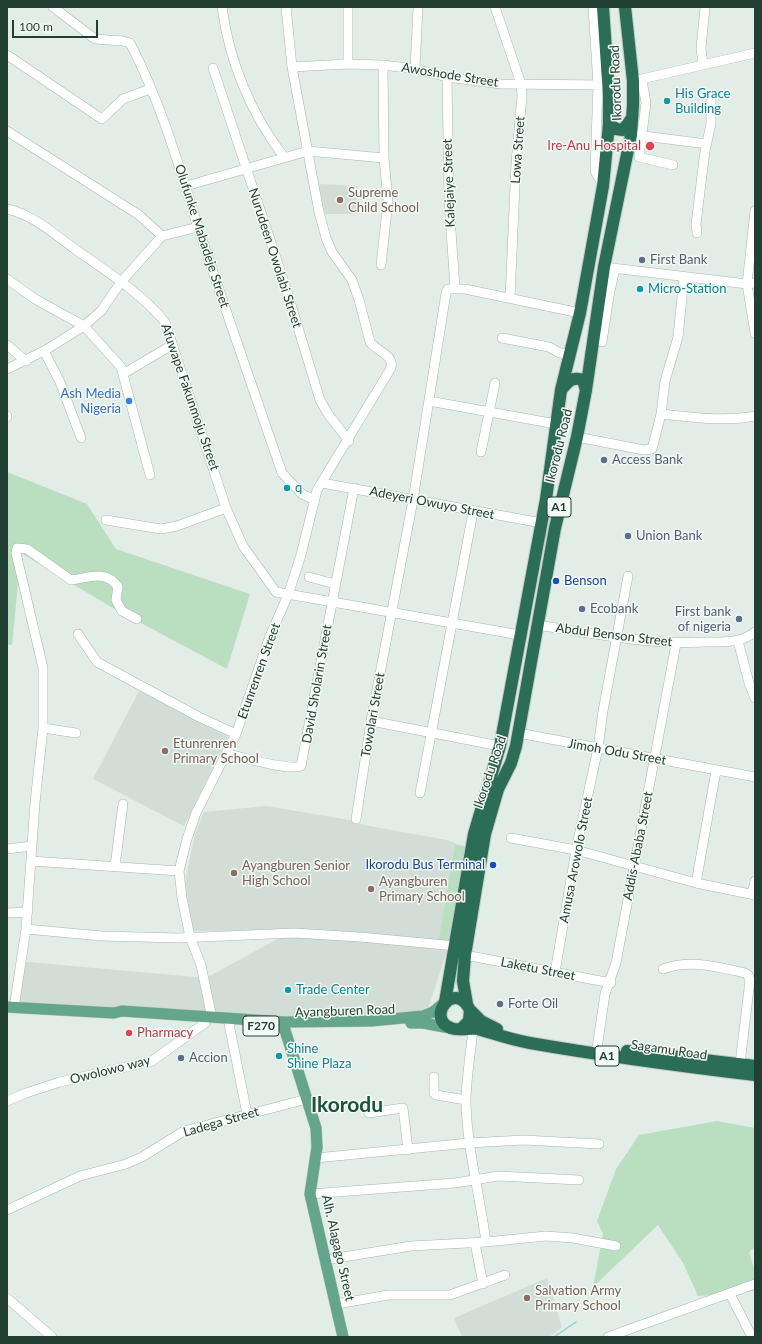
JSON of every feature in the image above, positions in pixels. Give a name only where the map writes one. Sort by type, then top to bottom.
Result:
[{"type":"highway","name":"Ikorodu Road","points":[[462,1028],[446,1026],[440,1016],[440,1011],[445,1002],[456,946],[474,834],[500,746],[542,523],[561,390],[580,313],[603,186],[609,124],[603,85],[603,7]]},
{"type":"highway","name":"Ikorodu Road","points":[[469,1007],[463,981],[465,955],[490,814],[498,789],[511,763],[518,733],[555,528],[577,437],[636,135],[632,118],[637,81],[626,7]]},
{"type":"highway","points":[[609,124],[616,129],[622,130],[632,118]]},
{"type":"highway","points":[[561,390],[571,379],[574,378],[583,380],[586,390]]},
{"type":"highway","points":[[445,1002],[453,998],[458,998],[469,1007],[469,1020],[462,1028]]},
{"type":"highway","name":"Sagamu Road","points":[[469,1007],[474,1016],[490,1027],[505,1032],[755,1075]]},
{"type":"highway","name":"Sagamu Road","points":[[462,1028],[530,1043],[677,1061],[755,1066]]},
{"type":"main road","name":"F270","points":[[408,1021],[433,1012],[445,1002]]},
{"type":"main road","name":"Ayangburen Road","points":[[10,1008],[114,1013],[123,1016],[209,1020],[284,1022],[408,1021]]},
{"type":"main road","name":"Ayangburen Road","points":[[209,1020],[229,1024],[284,1027],[371,1026],[408,1021]]},
{"type":"main road","name":"F270","points":[[408,1021],[462,1028]]},
{"type":"main road","name":"Alh. Alagago Street","points":[[284,1027],[316,1128],[316,1158],[311,1180],[310,1194],[337,1304],[343,1337]]},
{"type":"street","name":"Olufunke Mabadeje Street","points":[[53,7],[95,40],[123,41],[130,43],[150,89],[186,186],[198,227],[282,473],[302,494],[315,500]]},
{"type":"street","points":[[222,7],[230,47],[246,93],[271,140],[284,157]]},
{"type":"street","points":[[286,7],[292,67],[308,151]]},
{"type":"street","points":[[348,7],[348,64]]},
{"type":"street","points":[[415,69],[418,7]]},
{"type":"street","name":"Lowa Street","points":[[495,7],[521,84],[522,96],[516,163],[510,298]]},
{"type":"street","points":[[593,7],[603,85],[595,171],[603,186]]},
{"type":"street","points":[[703,65],[701,48],[705,7]]},
{"type":"street","points":[[673,165],[640,159],[638,155],[636,135],[646,103],[637,81],[755,53]]},
{"type":"street","points":[[7,55],[102,119],[122,99],[150,89]]},
{"type":"street","name":"Awoshode Street","points":[[292,67],[348,64],[383,65],[415,69],[447,77],[501,84],[603,85]]},
{"type":"street","points":[[381,265],[388,201],[384,158],[383,65]]},
{"type":"street","name":"Nurudeen Owolabi Street","points":[[213,68],[320,400],[328,414],[349,441]]},
{"type":"street","name":"Kalejaiye Street","points":[[447,77],[449,202],[456,288]]},
{"type":"street","points":[[697,233],[696,224],[712,112],[711,100]]},
{"type":"street","points":[[7,131],[139,215],[162,236]]},
{"type":"street","points":[[636,135],[707,144]]},
{"type":"street","points":[[186,186],[308,151],[384,158]]},
{"type":"street","name":"Etunrenren Street","points":[[209,1020],[201,965],[190,937],[182,898],[179,871],[196,813],[236,734],[270,636],[288,595],[301,555],[318,490],[349,441],[393,363],[390,358],[374,347],[370,342],[352,280],[332,252],[326,238],[319,212],[308,151]]},
{"type":"street","name":"Afuwape Fakunmoju Street","points":[[7,209],[39,224],[121,282],[157,312],[165,322],[226,508],[243,546],[263,576],[276,592],[288,595]]},
{"type":"street","points":[[755,211],[751,284],[755,333]]},
{"type":"street","points":[[7,369],[44,351],[84,326],[101,311],[121,282],[162,236],[198,227]]},
{"type":"street","points":[[602,342],[610,267],[751,284]]},
{"type":"street","points":[[577,437],[649,450],[652,449],[661,414],[665,381],[678,337],[684,277]]},
{"type":"street","points":[[7,279],[35,299],[84,326],[116,360],[121,367],[150,476]]},
{"type":"street","points":[[456,288],[580,313]]},
{"type":"street","name":"Towolari Street","points":[[356,819],[371,721],[413,500],[446,293],[448,289],[456,288]]},
{"type":"street","points":[[502,338],[549,347],[560,353],[569,354]]},
{"type":"street","points":[[7,345],[26,361]]},
{"type":"street","points":[[123,374],[172,345]]},
{"type":"street","points":[[44,351],[60,382],[81,438]]},
{"type":"street","points":[[481,452],[495,383]]},
{"type":"street","points":[[429,401],[556,424]]},
{"type":"street","points":[[661,414],[741,419],[755,416]]},
{"type":"street","name":"Adeyeri Owuyo Street","points":[[322,483],[473,512],[542,523]]},
{"type":"street","name":"David Sholarin Street","points":[[227,754],[286,767],[297,768],[301,766],[354,488]]},
{"type":"street","points":[[106,520],[161,529],[177,526],[226,508]]},
{"type":"street","points":[[420,793],[430,732],[473,512]]},
{"type":"street","points":[[10,1008],[26,929],[43,728],[43,668],[24,591],[16,553],[17,548],[27,549],[71,580],[98,575],[105,576],[118,587],[116,600],[122,611],[137,619]]},
{"type":"street","name":"Amusa Arowolo Street","points":[[555,972],[576,850],[598,748],[603,712],[618,638],[628,576]]},
{"type":"street","points":[[309,577],[335,584]]},
{"type":"street","points":[[288,595],[332,601],[520,634]]},
{"type":"street","name":"Abdul Benson Street","points":[[538,625],[618,638],[676,644],[738,641]]},
{"type":"street","points":[[755,632],[738,641],[749,684],[755,698]]},
{"type":"street","points":[[78,634],[97,662],[199,717],[236,734]]},
{"type":"street","name":"Addis-Ababa Street","points":[[597,1048],[605,994],[616,963],[676,644]]},
{"type":"street","points":[[371,721],[500,746]]},
{"type":"street","points":[[43,728],[76,733]]},
{"type":"street","name":"Jimoh Odu Street","points":[[518,733],[655,758],[716,771],[755,777]]},
{"type":"street","points":[[696,883],[716,771]]},
{"type":"street","points":[[115,866],[122,804]]},
{"type":"street","points":[[510,838],[576,850],[696,883],[754,894],[755,881]]},
{"type":"street","points":[[7,848],[32,846]]},
{"type":"street","points":[[31,861],[179,871]]},
{"type":"street","points":[[7,913],[28,912]]},
{"type":"street","points":[[26,929],[102,936],[190,937],[294,933],[366,937],[456,946]]},
{"type":"street","name":"Laketu Street","points":[[465,955],[610,983]]},
{"type":"street","points":[[663,969],[678,964],[712,966],[745,972],[752,977],[740,1064]]},
{"type":"street","name":"Owolowo way","points":[[7,1101],[26,1092],[60,1082],[152,1061],[209,1020]]},
{"type":"street","points":[[229,1024],[247,1114]]},
{"type":"street","points":[[462,1028],[469,1142],[477,1179],[486,1242]]},
{"type":"street","points":[[434,1077],[434,1093],[436,1095],[466,1100]]},
{"type":"street","name":"Ladega Street","points":[[7,1210],[80,1176],[126,1164],[142,1157],[184,1131],[308,1099]]},
{"type":"street","points":[[369,1113],[404,1108],[408,1150]]},
{"type":"street","points":[[316,1158],[408,1150],[469,1142],[523,1140],[599,1144]]},
{"type":"street","points":[[310,1194],[422,1186],[498,1176],[579,1180]]},
{"type":"street","points":[[325,1260],[410,1246],[475,1243],[546,1236],[573,1238],[616,1246]]},
{"type":"street","points":[[475,1243],[483,1284]]},
{"type":"street","points":[[337,1304],[388,1295],[450,1295],[505,1275]]},
{"type":"street","points":[[608,1337],[755,1284]]},
{"type":"street","points":[[730,1294],[752,1337]]},
{"type":"street","points":[[7,1298],[47,1335]]},
{"type":"shaded area","name":"Supreme Child School","points":[[319,184],[358,186],[356,214],[325,214]]},
{"type":"shaded area","name":"Etunrenren Primary School","points":[[139,691],[228,737],[184,826],[93,779]]},
{"type":"shaded area","points":[[266,806],[349,820],[364,825],[447,840],[466,847],[450,941],[428,1009],[409,1016],[319,1021],[12,1002],[17,961],[206,978],[294,930],[193,931],[185,883],[195,834],[204,812]]},
{"type":"shaded area","name":"Salvation Army Primary School","points":[[547,1278],[562,1327],[549,1337],[462,1337],[454,1318]]},
{"type":"green space","points":[[7,472],[87,504],[116,549],[250,594],[227,669],[111,607],[21,553],[12,645],[7,645]]},
{"type":"green space","points":[[455,845],[466,847],[450,941],[439,939]]},
{"type":"green space","points":[[717,1121],[755,1128],[755,1247],[749,1252],[755,1272],[755,1291],[698,1296],[683,1263],[658,1225],[593,1287],[603,1234],[597,1221],[616,1169],[639,1135]]},
{"type":"waterway","points":[[554,1337],[576,1322]]},
{"type":"place","name":"His Grace Building","points":[[667,101]]},
{"type":"place","name":"Ire-Anu Hospital","points":[[650,146]]},
{"type":"place","name":"Supreme Child School","points":[[340,200]]},
{"type":"place","name":"First Bank","points":[[642,260]]},
{"type":"place","name":"Micro-Station","points":[[640,289]]},
{"type":"place","name":"Ash Media Nigeria","points":[[129,401]]},
{"type":"place","name":"Access Bank","points":[[604,460]]},
{"type":"place","name":"q","points":[[287,488]]},
{"type":"place","name":"Union Bank","points":[[628,536]]},
{"type":"place","name":"Benson","points":[[556,581]]},
{"type":"place","name":"Ecobank","points":[[582,609]]},
{"type":"place","name":"First bank of nigeria","points":[[739,619]]},
{"type":"place","name":"Etunrenren Primary School","points":[[165,751]]},
{"type":"place","name":"Ikorodu Bus Terminal","points":[[493,865]]},
{"type":"place","name":"Ayangburen Senior High School","points":[[234,873]]},
{"type":"place","name":"Ayangburen Primary School","points":[[371,889]]},
{"type":"place","name":"Trade Center","points":[[288,990]]},
{"type":"place","name":"Forte Oil","points":[[500,1004]]},
{"type":"place","name":"Pharmacy","points":[[129,1033]]},
{"type":"place","name":"Shine Shine Plaza","points":[[279,1056]]},
{"type":"place","name":"Accion","points":[[181,1058]]},
{"type":"place","name":"Salvation Army Primary School","points":[[527,1298]]},
{"type":"district","name":"Ikorodu","points":[[347,1105]]}]
